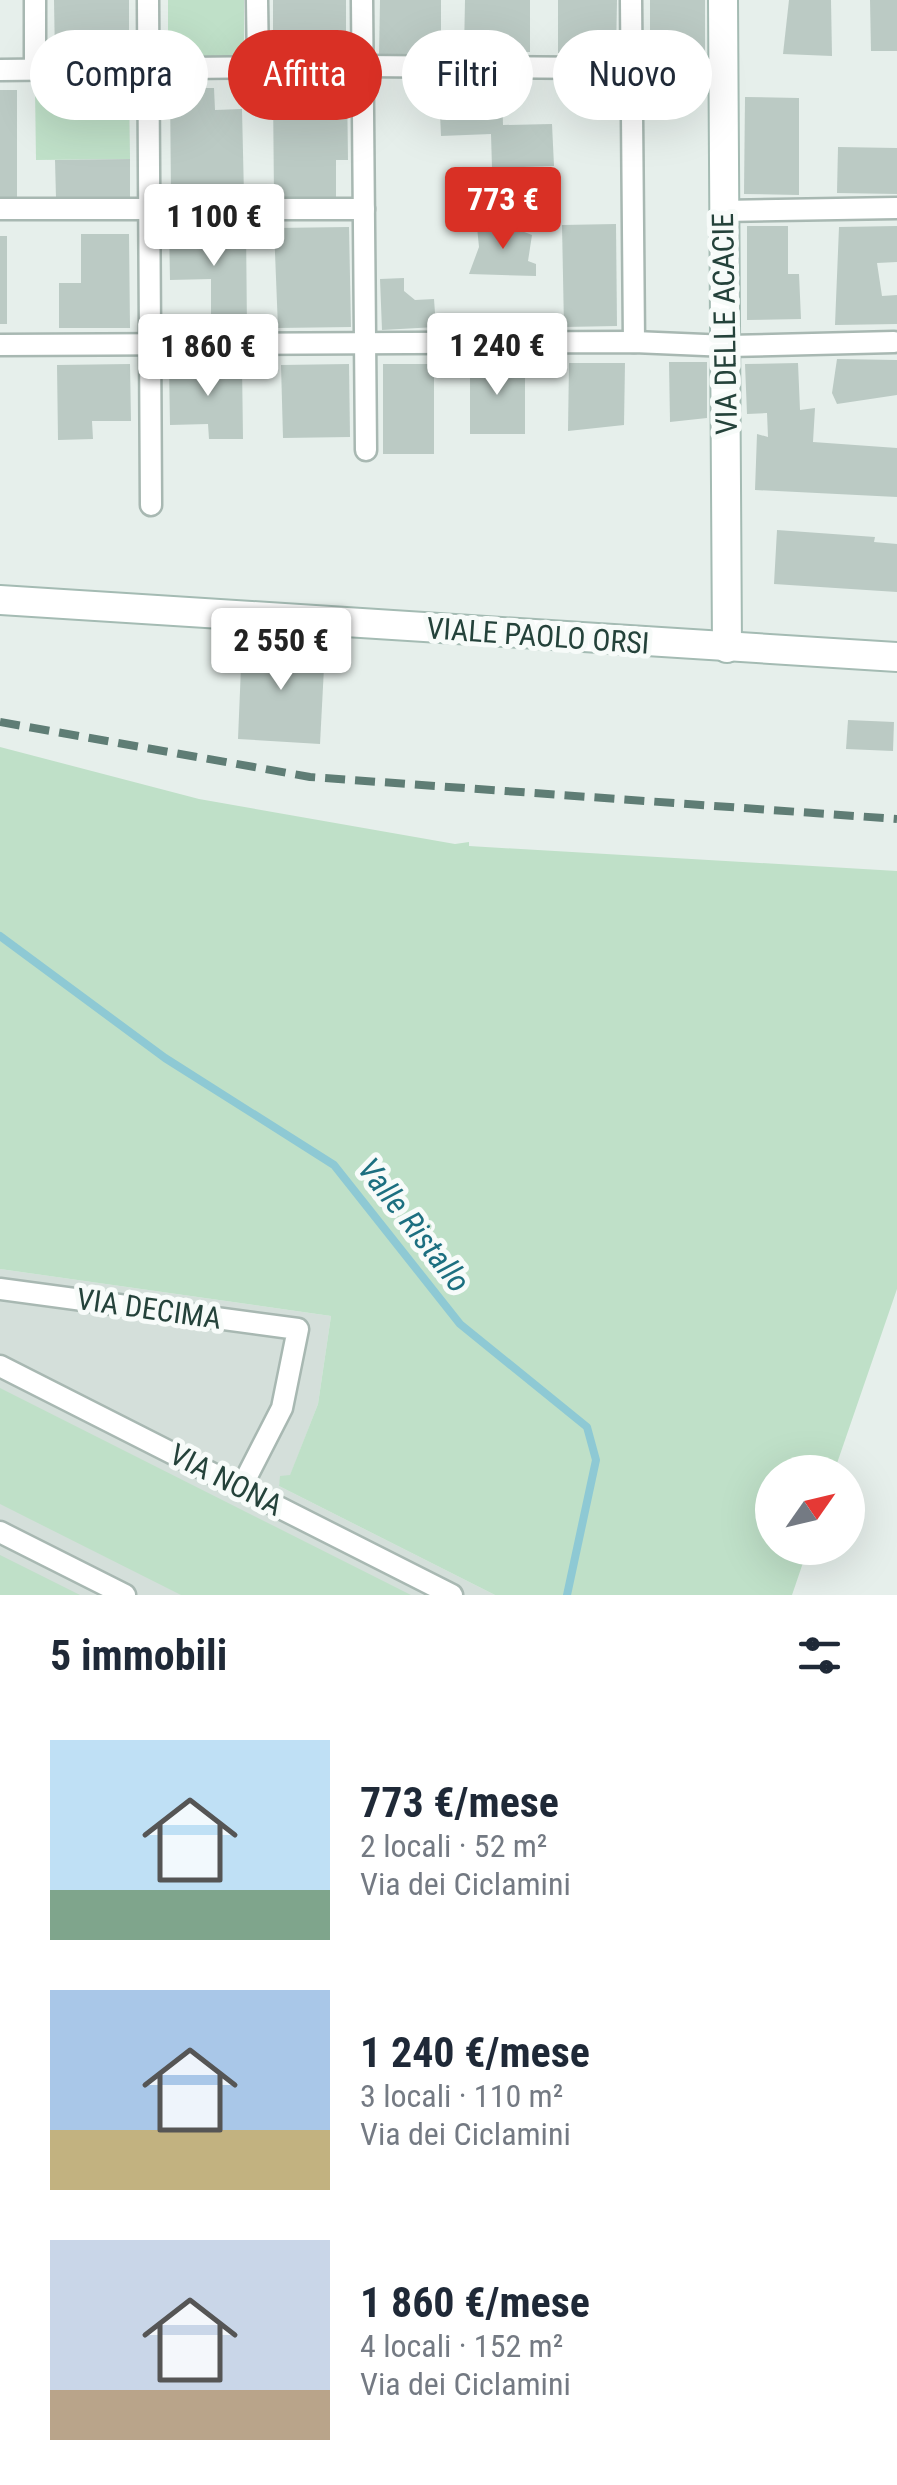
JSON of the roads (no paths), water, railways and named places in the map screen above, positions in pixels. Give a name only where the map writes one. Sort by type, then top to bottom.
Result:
[{"type":"main road","name":"VIA DELLE ACACIE","points":[[723,0],[727,648]]},
{"type":"main road","name":"VIALE PAOLO ORSI","points":[[0,600],[897,657]]},
{"type":"street","points":[[34,0],[34,30]]},
{"type":"street","points":[[148,0],[148,30]]},
{"type":"street","points":[[258,0],[258,30]]},
{"type":"street","points":[[362,0],[362,30]]},
{"type":"street","points":[[631,0],[631,30]]},
{"type":"street","points":[[382,66],[553,67]]},
{"type":"street","points":[[712,68],[724,68]]},
{"type":"street","points":[[0,70],[30,69]]},
{"type":"street","points":[[149,120],[151,505]]},
{"type":"street","points":[[363,120],[366,450]]},
{"type":"street","points":[[632,120],[634,342]]},
{"type":"street","points":[[723,211],[897,208]]},
{"type":"street","points":[[0,210],[364,209]]},
{"type":"street","points":[[0,345],[366,347],[634,342],[728,346],[894,342]]},
{"type":"street","name":"VIA DECIMA","points":[[0,1289],[298,1329],[282,1408],[241,1488]]},
{"type":"street","name":"VIA NONA","points":[[0,1366],[452,1595]]},
{"type":"street","points":[[0,1532],[125,1595]]},
{"type":"waterway","name":"Valle Ristallo","points":[[0,936],[165,1058],[334,1165],[460,1324],[587,1427],[596,1460],[567,1595]]},
{"type":"railway","points":[[0,722],[310,777],[897,819]]}]
